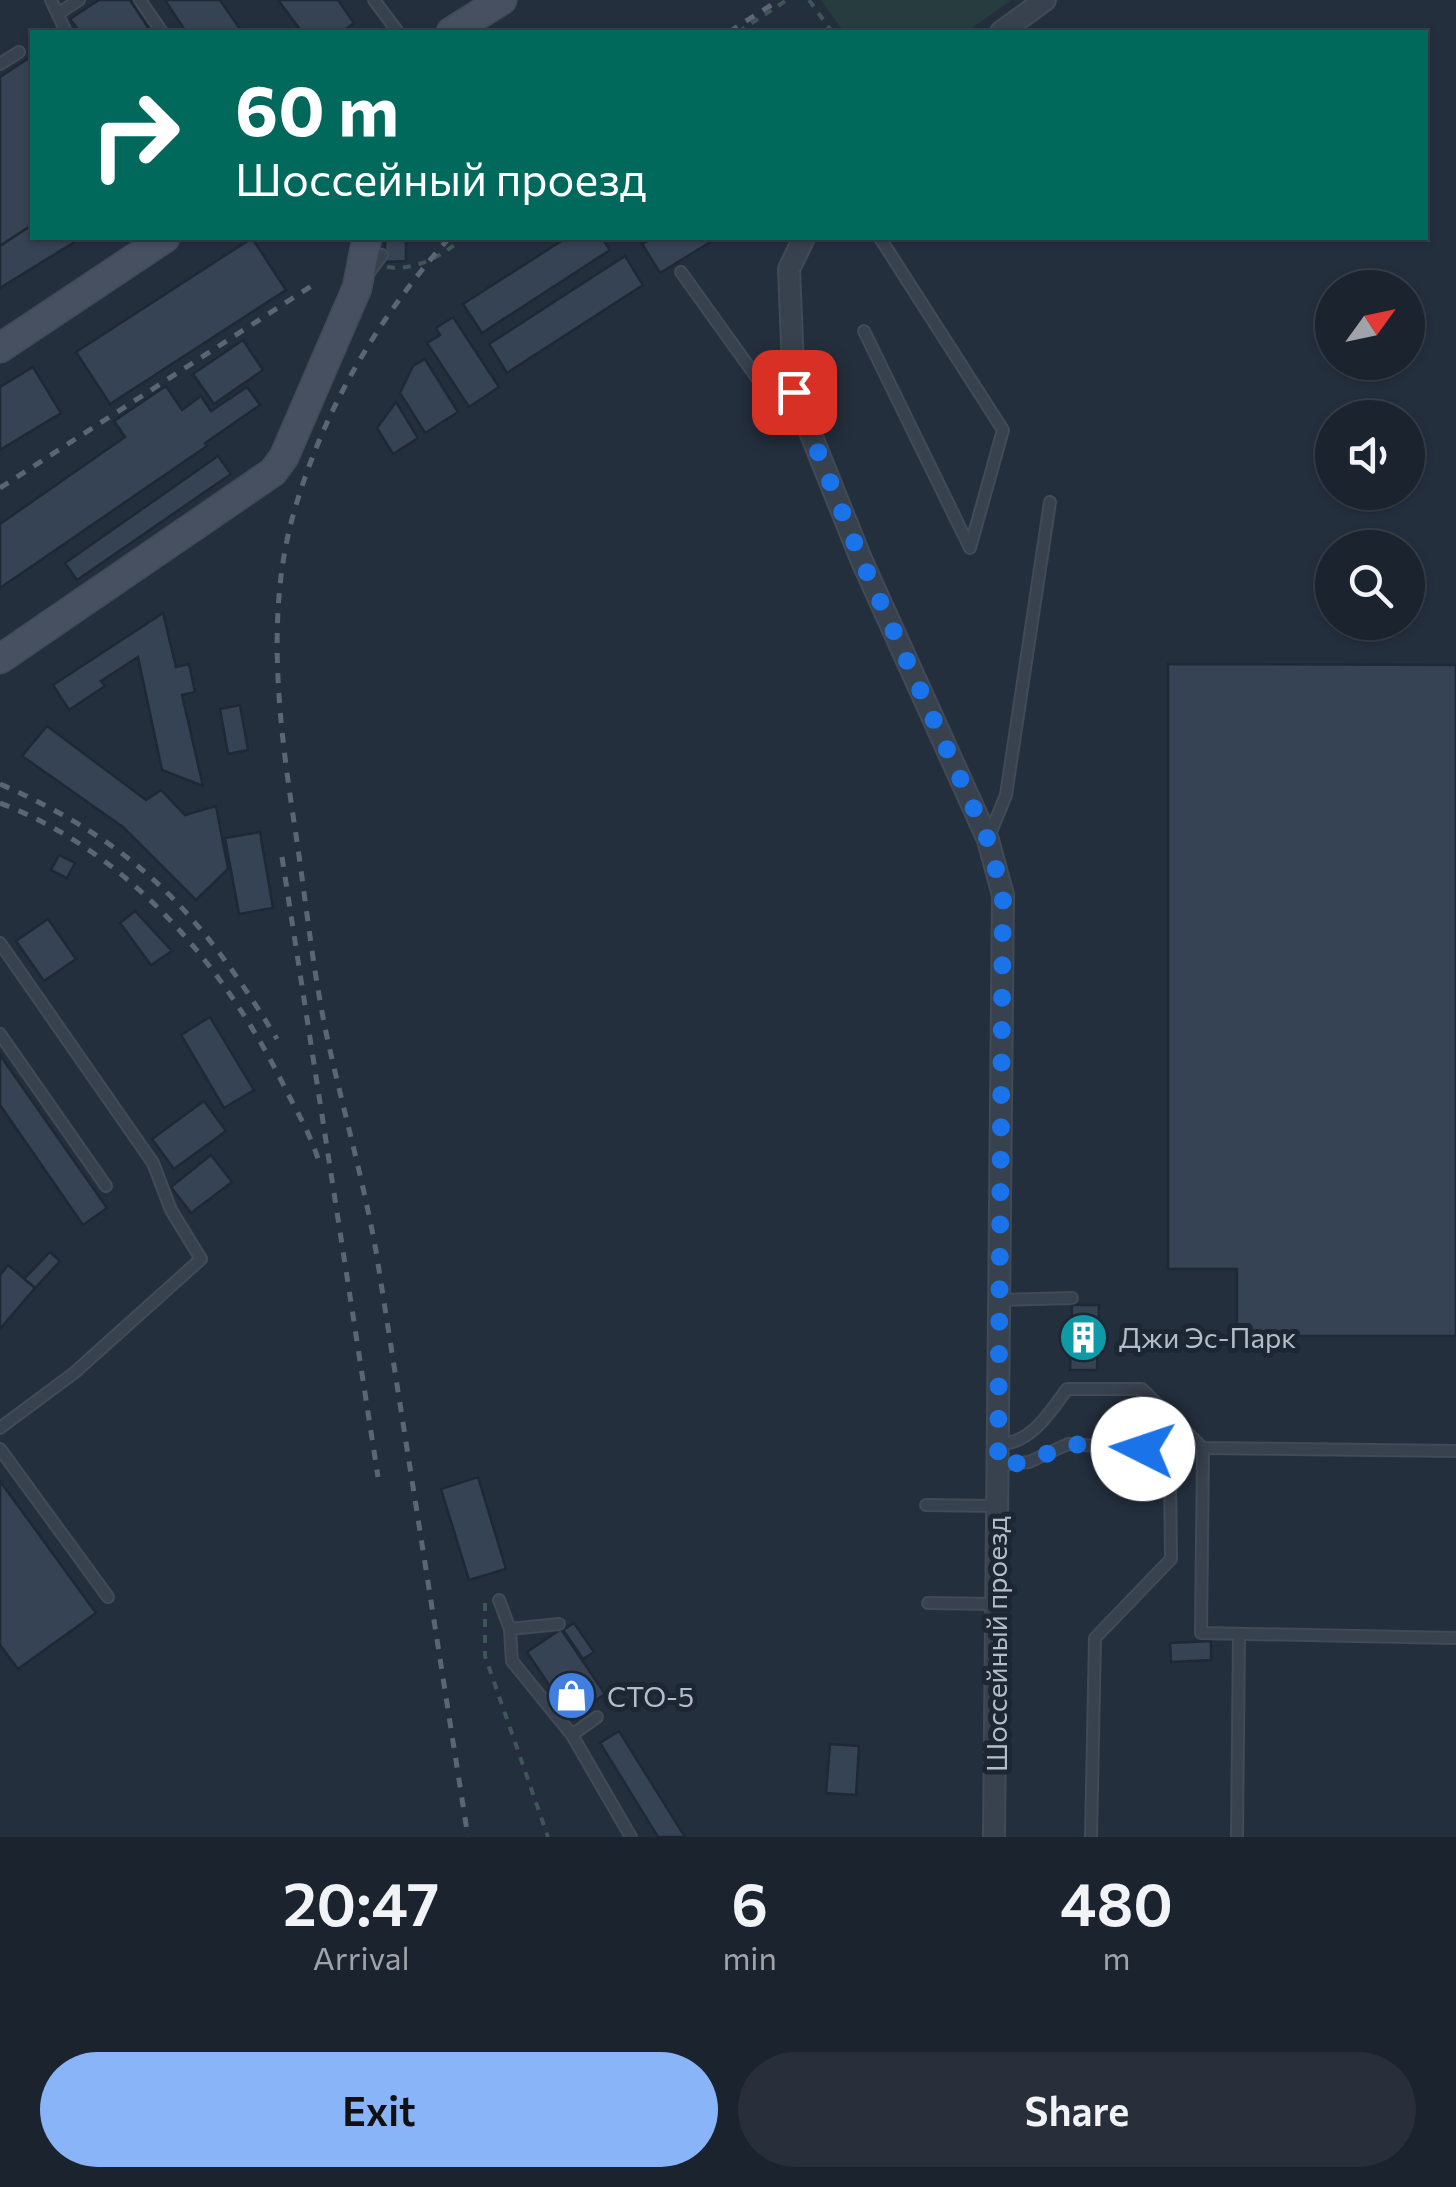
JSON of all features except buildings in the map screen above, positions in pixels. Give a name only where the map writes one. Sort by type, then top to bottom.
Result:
[{"type":"street","points":[[454,30],[496,1]]},
{"type":"street","points":[[1004,30],[1038,5]]},
{"type":"street","points":[[0,348],[163,240]]},
{"type":"street","name":"Шоссейный проезд","points":[[803,240],[790,269],[794,392],[861,559],[988,840],[1003,895],[994,1837]]},
{"type":"street","points":[[0,660],[273,472],[284,457],[376,251]]},
{"type":"lane","points":[[51,0],[65,30]]},
{"type":"lane","points":[[59,14],[79,0]]},
{"type":"lane","points":[[140,0],[161,30]]},
{"type":"lane","points":[[374,0],[396,30]]},
{"type":"lane","points":[[0,64],[20,52]]},
{"type":"lane","points":[[864,331],[970,548],[1003,430],[881,240]]},
{"type":"lane","points":[[681,272],[757,378],[794,392]]},
{"type":"lane","points":[[988,840],[1006,795],[1050,502]]},
{"type":"lane","points":[[0,943],[154,1163],[171,1210],[202,1259],[74,1373],[0,1428]]},
{"type":"lane","points":[[0,1034],[106,1186]]},
{"type":"lane","points":[[998,1300],[1072,1298]]},
{"type":"lane","points":[[1091,1837],[1094,1638],[1172,1559],[1170,1480],[1143,1449],[1068,1444],[1029,1462],[998,1454],[1006,1445],[1036,1430],[1067,1389],[1142,1388],[1203,1448],[1456,1451]]},
{"type":"lane","points":[[1203,1448],[1201,1633],[1456,1638]]},
{"type":"lane","points":[[0,1449],[108,1597]]},
{"type":"lane","points":[[926,1505],[997,1506]]},
{"type":"lane","points":[[499,1600],[510,1630],[512,1662],[572,1734],[631,1837]]},
{"type":"lane","points":[[928,1603],[996,1604]]},
{"type":"lane","points":[[510,1630],[559,1624]]},
{"type":"lane","points":[[1237,1837],[1239,1634]]},
{"type":"lane","points":[[572,1734],[597,1717]]},
{"type":"path","points":[[741,30],[787,0]]},
{"type":"path","points":[[809,0],[831,30]]},
{"type":"path","points":[[376,251],[388,268],[399,269],[446,254],[460,240]]},
{"type":"path","points":[[499,1600],[484,1604],[485,1656],[548,1837]]},
{"type":"green space","points":[[821,0],[1012,0],[969,30],[843,30]]},
{"type":"railway","points":[[732,30],[779,0]]},
{"type":"railway","points":[[447,240],[377,332],[321,437],[306,474],[285,551],[277,632],[280,714],[318,987],[376,1251],[468,1837]]},
{"type":"railway","points":[[0,488],[316,283]]},
{"type":"railway","points":[[0,784],[90,831],[161,887],[220,954],[277,1039]]},
{"type":"railway","points":[[0,803],[92,852],[170,920],[204,960],[263,1046],[319,1162]]},
{"type":"railway","points":[[282,857],[378,1477]]},
{"type":"place","name":"Джи Эс-Парк","points":[[1084,1337]]},
{"type":"place","name":"СТО-5","points":[[572,1696]]},
{"type":"route","points":[[794,392],[861,559],[988,840],[1003,895],[998,1465],[1029,1462],[1068,1444],[1143,1449]]}]
